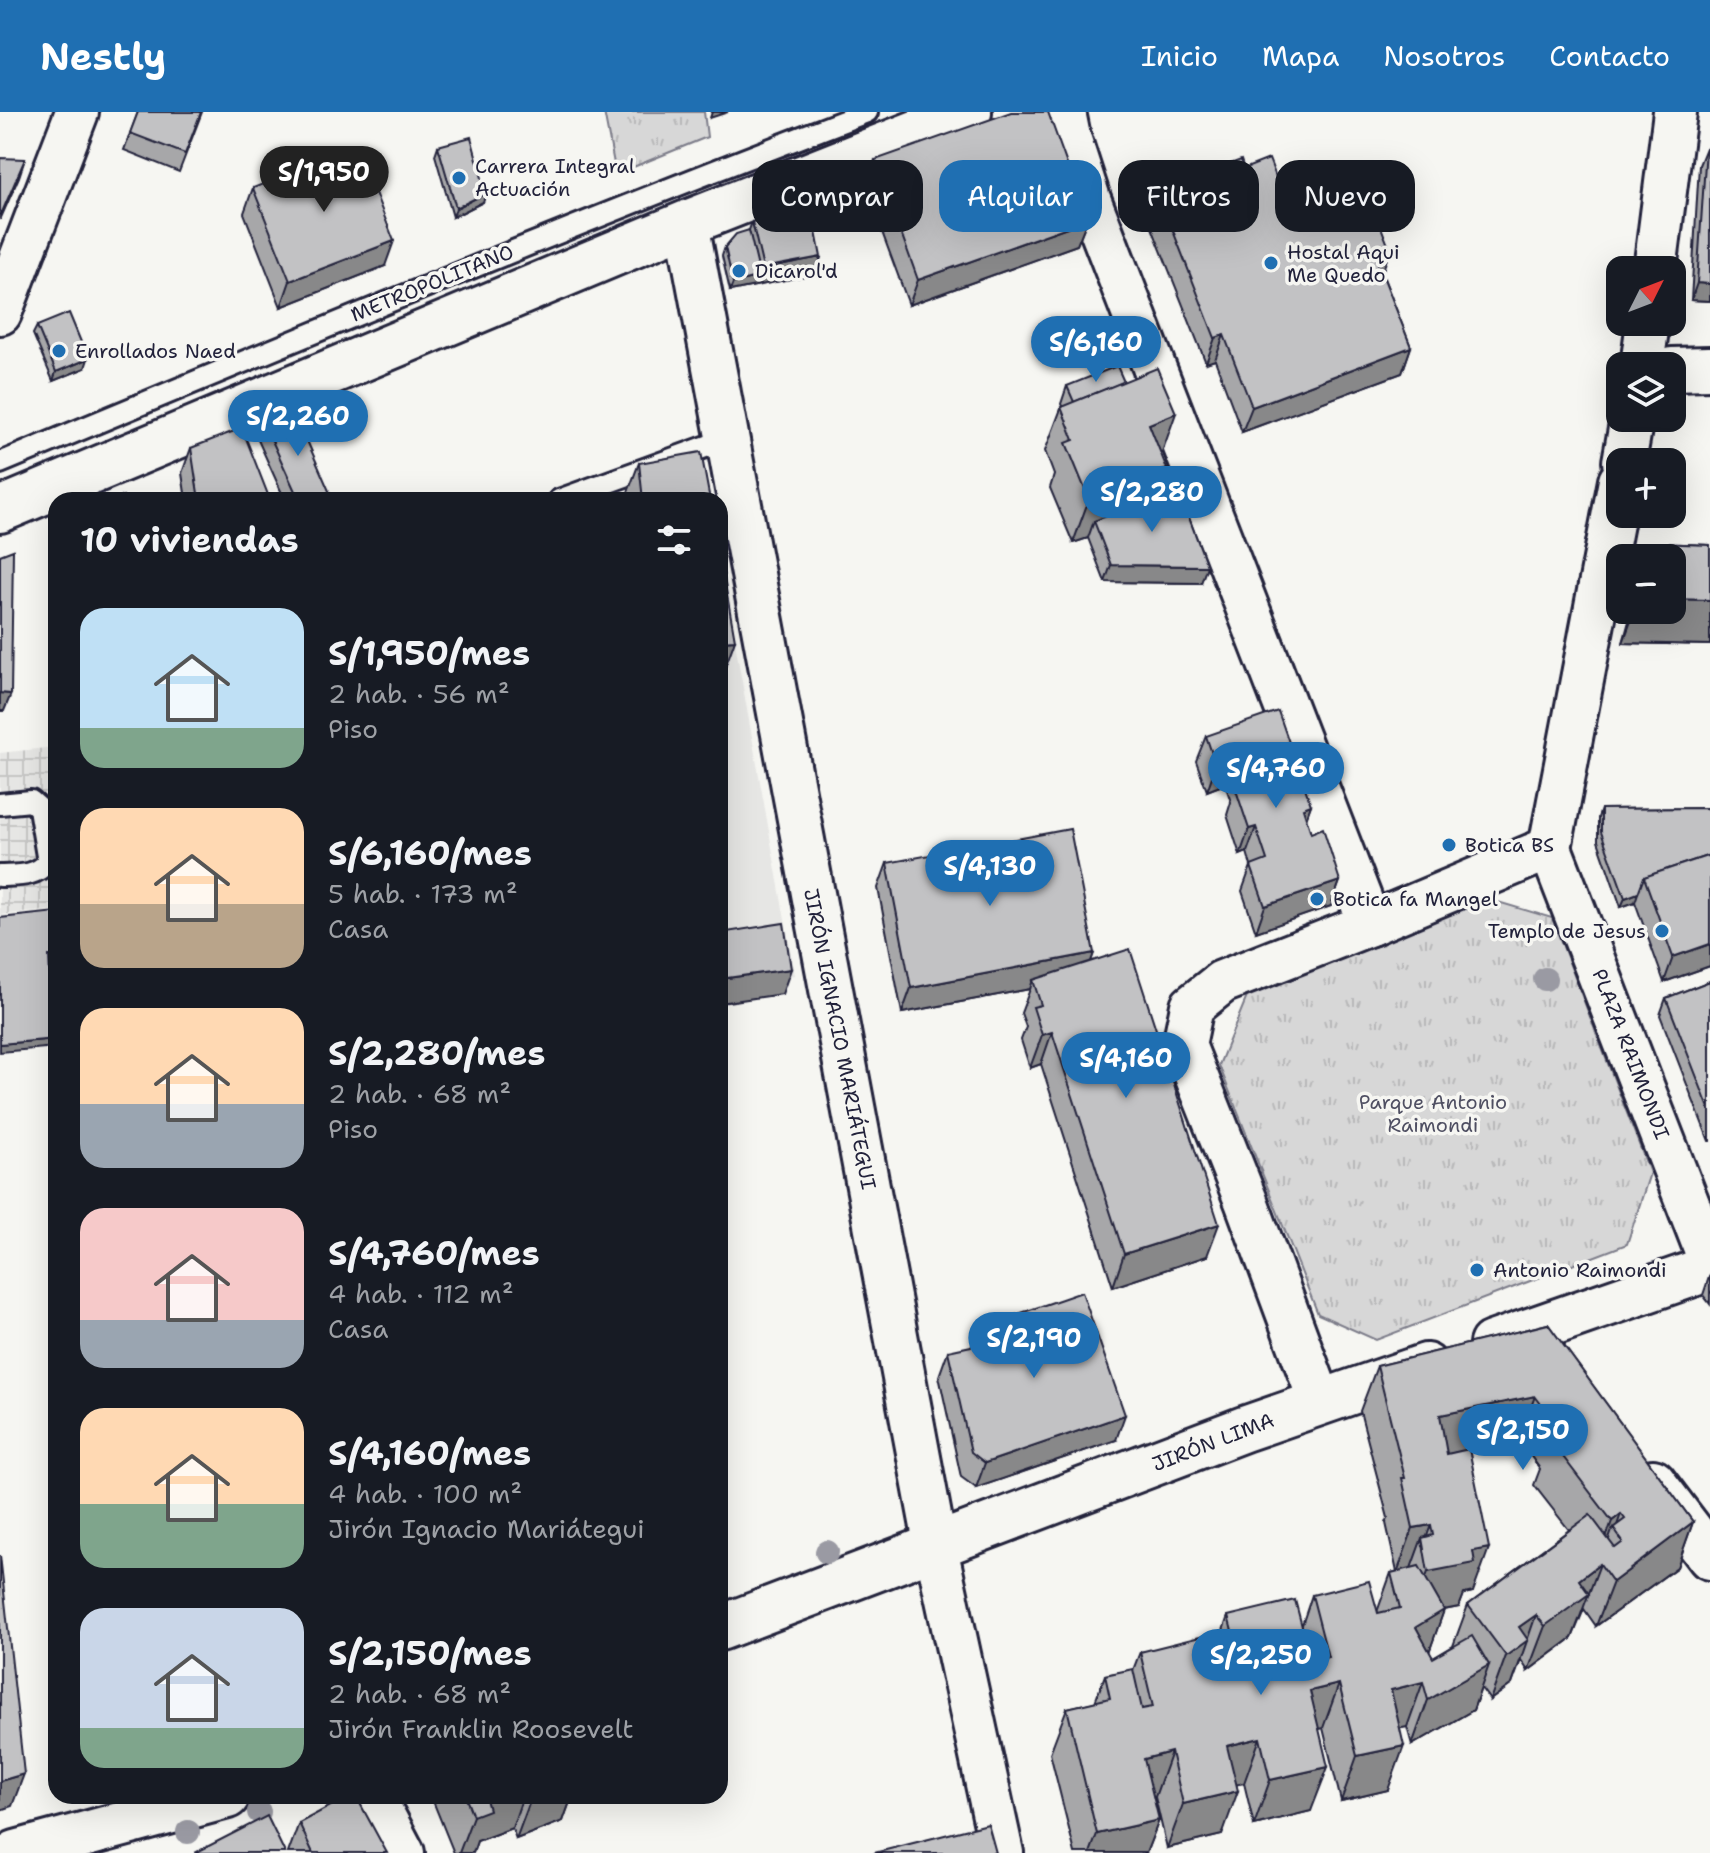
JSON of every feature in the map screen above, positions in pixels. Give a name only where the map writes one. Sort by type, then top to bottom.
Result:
[{"type":"street","points":[[0,313],[77,112]]},
{"type":"street","points":[[0,510],[687,223],[969,112]]},
{"type":"street","points":[[1064,112],[1089,199],[1370,924]]},
{"type":"street","points":[[1657,256],[1675,112]]},
{"type":"street","name":"JIRÓN IGNACIO MARIÁTEGUI","points":[[687,223],[936,1548],[1002,1853]]},
{"type":"street","points":[[1686,369],[1710,368]]},
{"type":"street","points":[[1320,1401],[1184,1045],[1192,1006],[1222,982],[1550,848],[1611,528]]},
{"type":"street","name":"PLAZA RAIMONDI","points":[[1550,848],[1710,1261]]},
{"type":"street","name":"JIRÓN LIMA","points":[[728,1625],[1320,1401],[1710,1268]]},
{"type":"street","points":[[1544,1326],[1570,1365]]},
{"type":"street","points":[[1625,1444],[1710,1557]]},
{"type":"street","points":[[16,1853],[197,1804]]},
{"type":"street","points":[[377,1804],[403,1853]]},
{"type":"lane","name":"METROPOLITANO","points":[[0,463],[364,310],[867,112]]},
{"type":"lane","points":[[581,492],[727,439]]},
{"type":"lane","points":[[0,804],[31,801],[39,808],[48,862],[32,874],[0,876]]},
{"type":"shaded area","points":[[728,604],[795,975],[728,988]]},
{"type":"shaded area","points":[[48,748],[48,911],[0,915],[0,753]]},
{"type":"green space","points":[[604,112],[704,112],[707,137],[616,174]]},
{"type":"green space","name":"Parque Antonio Raimondi","points":[[1481,897],[1552,918],[1650,1173],[1627,1244],[1376,1340],[1318,1314],[1219,1065],[1248,994]]},
{"type":"building","points":[[138,112],[201,112],[185,154],[130,133]]},
{"type":"building","points":[[1011,112],[1048,112],[1065,160],[939,160],[939,232],[1053,232],[918,280],[901,232],[923,232],[923,160],[875,160]]},
{"type":"building","name":"Carrera Integral Actuación","points":[[471,137],[486,193],[456,208],[438,146]]},
{"type":"building","points":[[357,147],[394,241],[290,281],[253,188]]},
{"type":"building","points":[[1706,148],[1710,148],[1710,284],[1697,283]]},
{"type":"building","points":[[0,158],[25,159],[0,217]]},
{"type":"building","points":[[1269,159],[1275,174],[1275,232],[1383,232],[1390,250],[1375,256],[1411,347],[1252,407],[1224,335],[1215,338],[1174,232],[1259,232],[1259,163]]},
{"type":"building","name":"Dicarol'd","points":[[749,230],[760,276],[733,283],[725,247],[736,234]]},
{"type":"building","points":[[754,232],[816,232],[821,257],[763,268]]},
{"type":"building","name":"Enrollados Naed","points":[[69,313],[88,359],[56,372],[37,326]]},
{"type":"building","points":[[1117,366],[1124,382],[1074,402],[1067,386]]},
{"type":"building","points":[[1157,368],[1176,413],[1149,424],[1167,469],[1089,499],[1066,443],[1074,440],[1061,407]]},
{"type":"building","points":[[294,411],[329,492],[295,492],[264,423]]},
{"type":"building","points":[[242,428],[267,492],[198,492],[191,448]]},
{"type":"building","points":[[701,452],[708,492],[642,492],[639,463]]},
{"type":"building","points":[[1178,488],[1207,566],[1111,565],[1094,521]]},
{"type":"building","points":[[1686,544],[1710,545],[1710,600],[1686,599]]},
{"type":"building","points":[[13,550],[11,694],[0,693],[0,555]]},
{"type":"building","points":[[728,600],[735,640],[728,640]]},
{"type":"building","points":[[1278,711],[1293,754],[1285,757],[1295,785],[1303,782],[1311,805],[1303,808],[1311,833],[1323,828],[1340,881],[1265,906],[1251,866],[1267,860],[1256,827],[1249,829],[1236,790],[1244,787],[1235,759],[1216,765],[1206,736]]},
{"type":"building","points":[[1710,808],[1710,855],[1644,877],[1638,893],[1625,898],[1601,832],[1601,809]]},
{"type":"building","points":[[1070,829],[1094,953],[911,988],[887,863]]},
{"type":"building","points":[[1710,855],[1710,944],[1673,957],[1644,877]]},
{"type":"building","points":[[48,913],[48,1040],[0,1044],[0,918]]},
{"type":"building","points":[[784,923],[791,969],[728,978],[728,932]]},
{"type":"building","points":[[1130,949],[1219,1224],[1124,1254],[1052,1032],[1042,1035],[1033,1007],[1041,1005],[1033,980]]},
{"type":"building","points":[[1710,981],[1710,1111],[1666,998]]},
{"type":"building","points":[[1082,1292],[1125,1415],[985,1463],[971,1452],[948,1351],[971,1346],[992,1323]]},
{"type":"building","points":[[1548,1324],[1693,1522],[1613,1582],[1600,1564],[1579,1580],[1589,1594],[1545,1626],[1536,1615],[1519,1627],[1528,1640],[1506,1656],[1468,1605],[1590,1515],[1615,1548],[1623,1542],[1613,1528],[1625,1519],[1621,1514],[1612,1521],[1551,1441],[1562,1432],[1535,1396],[1440,1415],[1447,1454],[1469,1449],[1489,1548],[1473,1551],[1475,1563],[1428,1572],[1422,1538],[1433,1535],[1431,1525],[1413,1528],[1402,1478],[1405,1478],[1377,1366]]},
{"type":"building","points":[[0,1555],[24,1774],[0,1781]]},
{"type":"building","points":[[1419,1566],[1444,1610],[1416,1627],[1433,1658],[1472,1636],[1489,1665],[1428,1700],[1423,1682],[1391,1690],[1404,1746],[1357,1756],[1339,1684],[1310,1691],[1328,1767],[1270,1780],[1260,1738],[1227,1746],[1238,1791],[1183,1804],[1171,1752],[1144,1759],[1159,1820],[1097,1834],[1067,1708],[1110,1698],[1105,1675],[1133,1669],[1142,1709],[1153,1707],[1140,1652],[1216,1633],[1225,1667],[1240,1662],[1228,1616],[1295,1600],[1311,1661],[1328,1657],[1312,1595],[1369,1581],[1378,1613],[1400,1608],[1391,1573]]},
{"type":"building","points":[[334,1804],[360,1804],[387,1853],[313,1853],[299,1823]]},
{"type":"building","points":[[468,1804],[487,1804],[489,1810],[473,1816]]},
{"type":"building","points":[[267,1816],[285,1853],[195,1853]]},
{"type":"building","points":[[988,1824],[996,1853],[874,1853]]},
{"type":"place","name":"Carrera Integral Actuación","points":[[459,178]]},
{"type":"place","name":"Hostal Aqui Me Quedo","points":[[1271,263]]},
{"type":"place","name":"Dicarol'd","points":[[739,271]]},
{"type":"place","name":"Enrollados Naed","points":[[59,351]]},
{"type":"place","name":"Botica BS","points":[[1449,845]]},
{"type":"place","name":"Botica fa Mangel","points":[[1317,899]]},
{"type":"place","name":"Templo de Jesus","points":[[1662,931]]},
{"type":"place","name":"Antonio Raimondi","points":[[1477,1270]]}]
